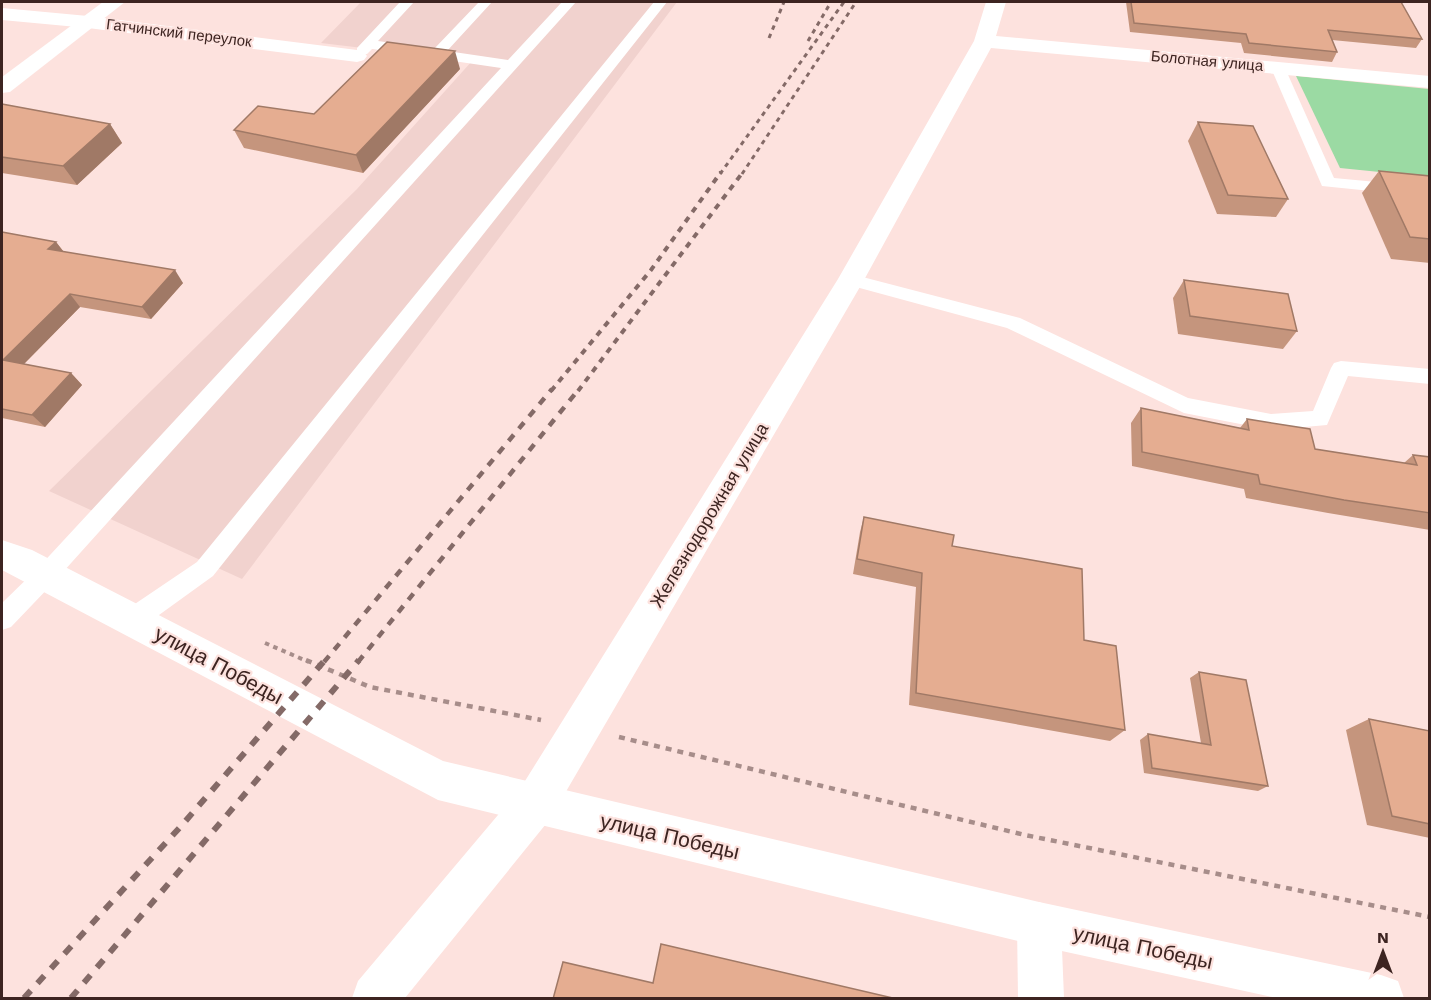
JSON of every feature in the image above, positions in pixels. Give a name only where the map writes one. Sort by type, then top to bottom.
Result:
[{"type":"street","points":[[2,87],[115,2]]},
{"type":"street","name":"Железнодорожная улица","points":[[375,999],[535,804],[851,280],[984,41],[996,2]]},
{"type":"street","name":"Гатчинский переулок","points":[[2,14],[363,50]]},
{"type":"street","name":"Болотная улица","points":[[984,41],[1430,82]]},
{"type":"street","name":"улица Победы","points":[[2,555],[46,575],[438,780],[1039,924],[1381,999]]},
{"type":"street","points":[[1039,924],[1041,999]]},
{"type":"lane","points":[[363,50],[407,2]]},
{"type":"lane","points":[[438,53],[486,2]]},
{"type":"lane","points":[[2,619],[46,575],[569,2]]},
{"type":"lane","points":[[132,620],[206,569],[660,2]]},
{"type":"lane","points":[[363,50],[438,53],[511,65]]},
{"type":"lane","points":[[1278,68],[1328,182],[1430,192]]},
{"type":"lane","points":[[851,280],[1013,323],[1184,405],[1270,422],[1320,419],[1341,369],[1430,377]]},
{"type":"path","points":[[265,643],[370,687],[581,728],[1025,835],[1430,917]]},
{"type":"shaded area","points":[[361,2],[677,2],[242,579],[49,491],[357,189],[472,61],[321,43]]},
{"type":"green space","points":[[1296,76],[1429,89],[1429,177],[1340,168]]},
{"type":"building","points":[[1131,2],[1401,2],[1422,39],[1328,30],[1337,52],[1249,43],[1246,34],[1134,23]]},
{"type":"building","points":[[387,42],[455,51],[356,155],[234,130],[258,106],[314,114]]},
{"type":"building","points":[[2,104],[110,124],[63,166],[2,157]]},
{"type":"building","points":[[1198,122],[1253,126],[1288,199],[1228,195]]},
{"type":"building","points":[[1379,171],[1430,176],[1430,239],[1410,237]]},
{"type":"building","points":[[2,232],[56,242],[48,249],[175,270],[142,307],[70,294],[3,360],[71,373],[32,415],[2,409]]},
{"type":"building","points":[[1184,280],[1288,294],[1297,331],[1190,316]]},
{"type":"building","points":[[1141,408],[1249,430],[1247,419],[1310,429],[1315,449],[1417,465],[1413,455],[1430,457],[1430,513],[1260,484],[1258,475],[1142,452]]},
{"type":"building","points":[[864,517],[954,535],[952,546],[1082,569],[1084,640],[1116,646],[1125,730],[916,693],[922,573],[857,559]]},
{"type":"building","points":[[1199,672],[1246,680],[1268,786],[1152,768],[1148,734],[1211,745]]},
{"type":"building","points":[[1369,719],[1430,731],[1430,824],[1392,816]]},
{"type":"building","points":[[661,944],[897,999],[553,999],[563,962],[653,983]]},
{"type":"railway","points":[[769,38],[784,2]]},
{"type":"railway","points":[[808,41],[831,2]]},
{"type":"railway","points":[[720,174],[844,2]]},
{"type":"railway","points":[[742,174],[856,2]]},
{"type":"railway","points":[[551,391],[651,270],[721,172]]},
{"type":"railway","points":[[578,391],[743,172]]},
{"type":"railway","points":[[324,662],[552,389]]},
{"type":"railway","points":[[358,662],[579,389]]},
{"type":"railway","points":[[24,998],[182,825],[325,660]]},
{"type":"railway","points":[[71,998],[359,660]]}]
